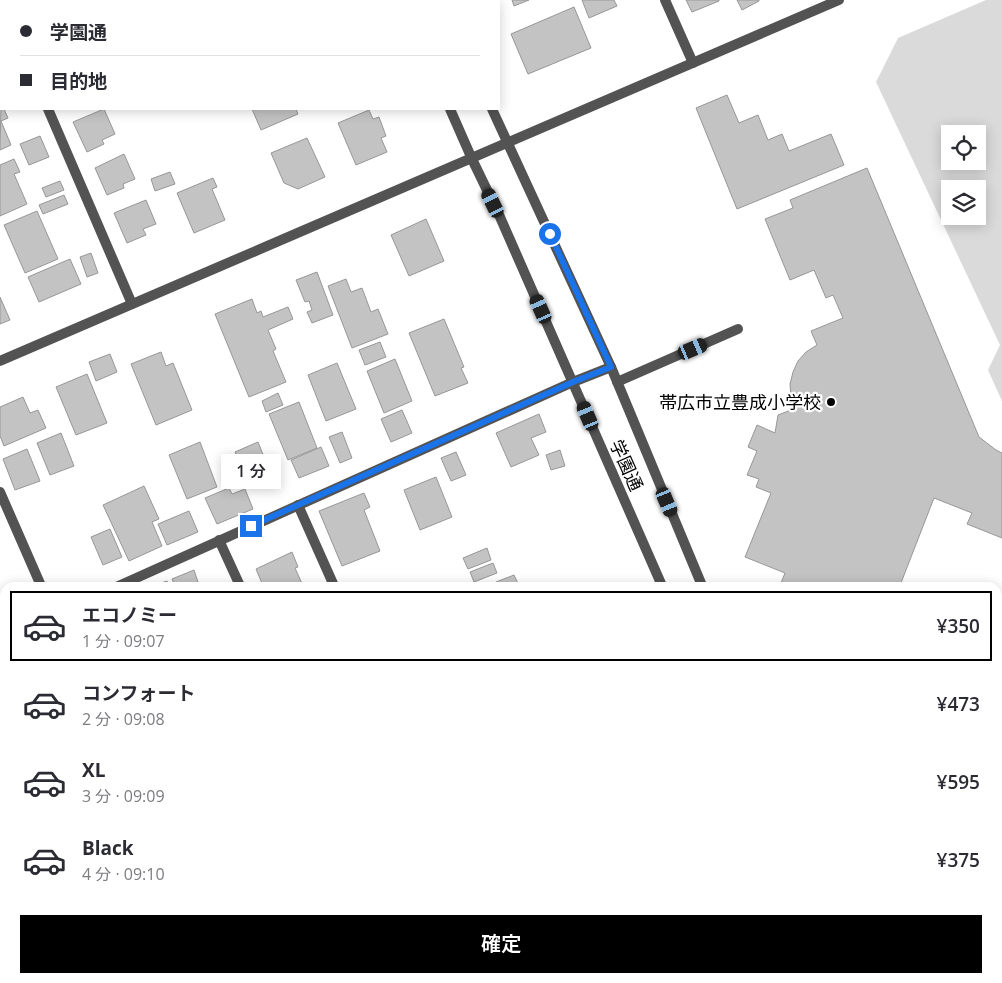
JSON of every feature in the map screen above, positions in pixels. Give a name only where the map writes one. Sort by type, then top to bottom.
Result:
[{"type":"street","points":[[665,0],[693,63]]},
{"type":"street","points":[[0,361],[839,0]]},
{"type":"street","points":[[48,110],[132,304]]},
{"type":"street","name":"学園通","points":[[450,110],[660,582]]},
{"type":"street","name":"学園通","points":[[492,110],[611,367],[700,582]]},
{"type":"street","points":[[617,382],[738,330]]},
{"type":"street","points":[[127,582],[573,382],[611,367]]},
{"type":"street","points":[[0,492],[39,582]]},
{"type":"street","points":[[298,505],[332,582]]},
{"type":"street","points":[[220,540],[238,582]]},
{"type":"shaded area","points":[[986,0],[1002,0],[1002,401],[988,370],[1000,345],[943,225],[986,225],[986,180],[941,180],[941,220],[876,82],[898,38]]},
{"type":"building","points":[[512,0],[529,0],[514,6]]},
{"type":"building","points":[[582,0],[614,0],[617,6],[589,18]]},
{"type":"building","points":[[686,0],[719,0],[719,1],[692,12]]},
{"type":"building","points":[[737,0],[759,0],[759,1],[742,10]]},
{"type":"building","points":[[574,7],[591,48],[528,74],[511,34]]},
{"type":"building","points":[[727,95],[739,123],[758,115],[768,140],[782,134],[789,151],[831,134],[844,165],[737,209],[696,108]]},
{"type":"building","points":[[1,110],[4,110],[8,118],[1,121],[11,145],[0,150]]},
{"type":"building","points":[[104,110],[115,134],[102,140],[104,144],[87,152],[73,122]]},
{"type":"building","points":[[252,110],[296,110],[298,114],[261,130]]},
{"type":"building","points":[[369,110],[373,119],[379,117],[386,136],[381,138],[387,152],[356,165],[338,123]]},
{"type":"building","points":[[40,136],[49,157],[29,165],[20,144]]},
{"type":"building","points":[[307,138],[325,177],[298,189],[284,183],[271,153]]},
{"type":"building","points":[[124,154],[135,179],[123,184],[124,188],[107,195],[95,168]]},
{"type":"building","points":[[14,159],[20,172],[14,174],[27,204],[0,216],[0,165]]},
{"type":"building","points":[[867,168],[979,437],[1002,453],[1002,538],[967,524],[972,513],[934,498],[901,582],[781,582],[785,573],[745,557],[771,493],[756,487],[759,479],[747,475],[757,451],[748,447],[757,425],[775,433],[778,415],[796,408],[791,397],[790,384],[798,361],[806,352],[817,345],[811,331],[843,318],[833,295],[826,298],[814,270],[790,280],[765,219],[793,208],[790,200]]},
{"type":"building","points":[[170,172],[175,184],[155,191],[151,179]]},
{"type":"building","points":[[213,178],[217,187],[212,189],[225,220],[194,233],[177,193]]},
{"type":"building","points":[[60,181],[64,190],[46,197],[42,188]]},
{"type":"building","points":[[64,195],[68,204],[43,214],[39,205]]},
{"type":"building","points":[[146,200],[156,224],[143,229],[146,235],[127,243],[114,213]]},
{"type":"building","points":[[37,211],[58,259],[25,273],[4,225]]},
{"type":"building","points":[[426,219],[444,261],[409,276],[391,235]]},
{"type":"building","points":[[91,253],[98,273],[87,277],[80,257]]},
{"type":"building","points":[[70,259],[81,284],[39,302],[28,277]]},
{"type":"building","points":[[317,272],[333,315],[312,323],[307,312],[312,310],[309,301],[305,302],[296,280]]},
{"type":"building","points":[[346,279],[351,292],[362,288],[371,312],[378,309],[388,334],[352,348],[328,286]]},
{"type":"building","points":[[0,297],[10,320],[0,324]]},
{"type":"building","points":[[252,299],[257,313],[261,311],[263,317],[288,307],[293,319],[268,330],[276,349],[273,351],[286,382],[249,397],[215,314]]},
{"type":"building","points":[[444,319],[464,367],[461,368],[468,383],[435,396],[409,333]]},
{"type":"building","points":[[380,342],[386,357],[365,365],[359,350]]},
{"type":"building","points":[[161,352],[166,366],[173,363],[192,410],[156,425],[131,364]]},
{"type":"building","points":[[110,354],[117,372],[96,381],[89,362]]},
{"type":"building","points":[[395,359],[412,401],[384,413],[367,371]]},
{"type":"building","points":[[337,363],[356,409],[326,421],[308,375]]},
{"type":"building","points":[[87,374],[107,423],[76,435],[56,387]]},
{"type":"building","points":[[278,393],[283,405],[266,412],[262,401]]},
{"type":"building","points":[[23,397],[30,413],[38,410],[46,428],[4,446],[0,436],[0,407]]},
{"type":"building","points":[[299,402],[317,448],[288,460],[269,414]]},
{"type":"building","points":[[402,410],[412,433],[391,442],[381,419]]},
{"type":"building","points":[[539,414],[546,432],[531,438],[539,455],[511,467],[496,433]]},
{"type":"building","points":[[342,432],[352,458],[340,463],[329,437]]},
{"type":"building","points":[[61,433],[74,466],[50,475],[37,443]]},
{"type":"building","points":[[200,442],[217,487],[187,499],[169,455]]},
{"type":"building","points":[[258,442],[272,477],[249,486],[235,452]]},
{"type":"building","points":[[321,447],[329,466],[299,478],[291,460]]},
{"type":"building","points":[[27,449],[40,481],[15,490],[3,459]]},
{"type":"building","points":[[560,450],[565,466],[551,470],[546,455]]},
{"type":"building","points":[[456,452],[466,475],[451,481],[441,458]]},
{"type":"building","points":[[436,477],[452,517],[420,530],[404,490]]},
{"type":"building","points":[[144,486],[159,519],[152,522],[162,546],[129,561],[103,505]]},
{"type":"building","points":[[229,488],[232,494],[245,489],[253,509],[217,524],[205,498]]},
{"type":"building","points":[[364,493],[370,507],[364,510],[380,551],[342,566],[319,511]]},
{"type":"building","points":[[189,511],[198,532],[167,545],[158,524]]},
{"type":"building","points":[[110,529],[122,557],[103,565],[91,537]]},
{"type":"building","points":[[487,548],[491,560],[468,569],[463,558]]},
{"type":"building","points":[[292,552],[298,567],[295,568],[301,582],[261,582],[256,569]]},
{"type":"building","points":[[493,563],[497,573],[474,582],[470,572]]},
{"type":"building","points":[[194,570],[198,582],[173,582],[172,579]]},
{"type":"building","points":[[514,575],[517,582],[496,582]]},
{"type":"place","name":"帯広市立豊成小学校","points":[[831,402]]},
{"type":"route","points":[[251,526],[573,382],[611,367],[550,234]]}]
